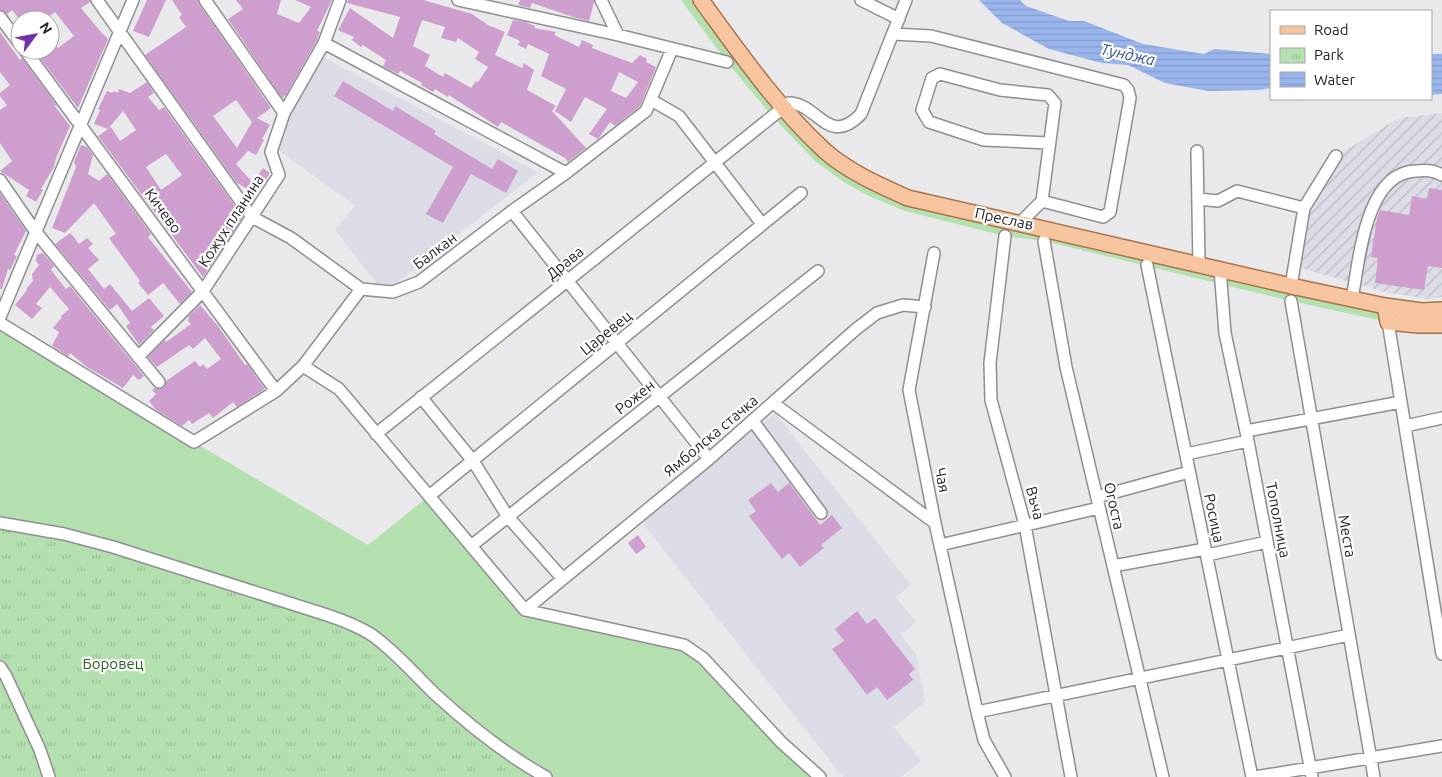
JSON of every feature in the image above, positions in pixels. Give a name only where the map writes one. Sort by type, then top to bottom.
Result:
[{"type":"main road","name":"Преслав","points":[[701,0],[777,112],[854,172],[908,198],[1220,269],[1291,294],[1352,299],[1422,311],[1442,310]]},
{"type":"main road","points":[[1385,306],[1388,322],[1442,325]]},
{"type":"street","points":[[0,323],[194,442],[276,391],[302,366],[361,289],[291,238],[252,217],[97,0]]},
{"type":"street","points":[[0,317],[118,31],[133,0]]},
{"type":"street","points":[[204,0],[284,113]]},
{"type":"street","name":"Кожух планина","points":[[138,357],[202,291],[279,175],[271,152],[284,113],[324,43],[340,0]]},
{"type":"street","points":[[458,0],[618,35],[727,62]]},
{"type":"street","points":[[601,0],[618,35]]},
{"type":"street","points":[[861,0],[899,19]]},
{"type":"street","points":[[777,112],[788,103],[797,103],[824,123],[838,127],[850,125],[861,114],[906,0]]},
{"type":"street","points":[[0,17],[10,30]]},
{"type":"street","points":[[894,34],[931,36],[1124,85],[1128,90],[1130,98],[1110,212],[1103,217],[1042,201]]},
{"type":"street","points":[[324,43],[566,173]]},
{"type":"street","name":"Балкан","points":[[361,289],[393,292],[419,282],[512,211],[566,173],[646,111],[672,49]]},
{"type":"street","name":"Кичево","points":[[32,60],[276,391]]},
{"type":"street","points":[[1020,222],[1042,201],[1048,143],[1055,103],[1048,95],[1000,90],[940,74],[932,78],[922,110],[929,122],[984,140],[1048,143]]},
{"type":"street","points":[[651,100],[679,116],[762,224]]},
{"type":"street","name":"Драва","points":[[376,434],[777,112]]},
{"type":"street","points":[[1197,151],[1199,264]]},
{"type":"street","points":[[1198,199],[1218,201],[1237,191],[1304,208],[1336,156]]},
{"type":"street","points":[[1352,299],[1368,217],[1388,182],[1407,171],[1433,170],[1442,175]]},
{"type":"street","points":[[0,180],[36,231],[159,382]]},
{"type":"street","name":"Царевец","points":[[429,496],[801,193]]},
{"type":"street","name":"Места","points":[[1304,208],[1291,294],[1374,777]]},
{"type":"street","points":[[512,211],[709,459]]},
{"type":"street","name":"Въча","points":[[1005,236],[990,363],[991,400],[1025,525],[1071,777]]},
{"type":"street","name":"Огоста","points":[[1044,241],[1066,367],[1163,777]]},
{"type":"street","name":"Чая","points":[[934,253],[909,390],[935,523],[977,712],[984,740],[1005,777]]},
{"type":"street","name":"Росица","points":[[1147,265],[1228,660],[1254,777]]},
{"type":"street","name":"Тополница","points":[[1220,269],[1225,333],[1247,436],[1311,772]]},
{"type":"street","name":"Рожен","points":[[471,546],[818,271]]},
{"type":"street","name":"Ямболска стачка","points":[[524,610],[709,459],[856,330],[877,314],[903,305],[925,307]]},
{"type":"street","points":[[1388,322],[1442,648]]},
{"type":"street","points":[[302,366],[339,389],[524,610],[684,645],[703,658],[782,742],[820,777]]},
{"type":"street","points":[[421,398],[473,461],[508,517],[562,579]]},
{"type":"street","points":[[1186,454],[1311,419],[1401,402]]},
{"type":"street","points":[[773,403],[935,523]]},
{"type":"street","points":[[1405,426],[1442,418]]},
{"type":"street","points":[[752,421],[821,513]]},
{"type":"street","points":[[940,545],[1025,525],[1098,503],[1189,472]]},
{"type":"street","points":[[0,523],[64,534],[112,547],[349,623],[370,634],[390,648],[436,695],[502,750],[546,777]]},
{"type":"street","points":[[1113,566],[1267,542]]},
{"type":"street","points":[[977,712],[1349,635]]},
{"type":"street","points":[[0,667],[40,750],[49,777]]},
{"type":"street","points":[[1254,777],[1311,772],[1371,758],[1442,746]]},
{"type":"shaded area","points":[[321,56],[538,172],[394,285],[376,283],[335,230],[355,205],[272,146]]},
{"type":"shaded area","points":[[1442,113],[1442,297],[1427,299],[1385,292],[1294,266],[1304,208],[1336,156],[1399,118]]},
{"type":"shaded area","points":[[775,413],[911,585],[896,597],[916,622],[901,635],[916,654],[925,702],[894,727],[921,761],[901,777],[843,777],[640,520]]},
{"type":"green space","points":[[681,0],[701,0],[826,151],[879,185],[1422,311],[1388,322],[1291,301],[1044,241],[1005,236],[905,211],[871,197],[845,183],[815,161],[772,116],[727,62]]},
{"type":"green space","points":[[0,323],[194,442],[368,545],[429,496],[525,610],[684,645],[820,777],[546,777],[0,523]]},
{"type":"green space","name":"Боровец","points":[[0,523],[64,534],[370,634],[436,695],[546,777],[0,777]]},
{"type":"water","name":"Тунджа","points":[[979,0],[1020,0],[1026,6],[1069,21],[1084,21],[1143,44],[1204,54],[1214,49],[1270,54],[1270,88],[1208,91],[1165,83],[1128,65],[1102,63],[1049,49],[1002,23]]},
{"type":"water","points":[[1432,54],[1442,54],[1442,94],[1432,95]]},
{"type":"building","points":[[0,0],[90,0],[81,8],[108,39],[78,108],[42,60],[60,60],[60,46],[74,36],[60,18],[60,10],[10,10],[7,14],[0,10]]},
{"type":"building","points":[[147,0],[166,0],[149,37],[133,31]]},
{"type":"building","points":[[172,0],[198,0],[271,108],[257,118],[270,125],[256,155],[248,151],[236,164],[253,183],[263,168],[270,173],[251,203],[249,200],[254,193],[237,183],[145,55],[186,27],[179,17],[182,15]],"holes":[[[236,100],[252,122],[237,148],[213,116]]]},
{"type":"building","points":[[236,0],[281,0],[277,14],[299,23],[311,7],[295,0],[332,0],[317,31],[320,32],[317,40],[286,95],[282,98],[228,19],[243,9]]},
{"type":"building","points":[[348,0],[423,0],[472,14],[488,25],[505,32],[495,55],[522,68],[524,63],[534,70],[527,90],[556,106],[552,111],[586,148],[568,162],[565,158],[501,122],[498,127],[449,95],[448,97],[435,89],[433,92],[421,85],[422,83],[400,71],[398,74],[386,68],[383,66],[386,60],[363,45],[361,47],[352,40],[354,37],[338,30],[350,8],[393,38],[400,17],[347,3]],"holes":[[[422,20],[445,27],[441,38],[456,42],[458,38],[479,52],[475,59],[488,67],[478,82],[476,81],[471,88],[445,73],[443,77],[425,66],[430,55],[413,46]]]},
{"type":"building","points":[[520,0],[594,0],[594,2],[589,21],[532,3],[530,8],[518,5]]},
{"type":"building","points":[[513,20],[525,22],[535,26],[534,28],[556,32],[554,35],[579,47],[582,40],[593,45],[592,48],[632,63],[640,55],[647,59],[646,62],[656,67],[640,106],[615,126],[610,122],[598,139],[589,134],[607,109],[585,97],[571,122],[555,111],[566,89],[541,76],[549,54],[528,44],[526,49],[518,45],[520,41],[507,35]],"holes":[[[619,72],[638,82],[626,98],[611,91]]]},
{"type":"building","points":[[0,32],[10,46],[10,60],[23,60],[70,126],[54,167],[36,202],[26,196],[29,190],[0,171],[12,161],[0,143],[0,110],[7,105],[0,96],[0,93],[10,85],[0,72]]},
{"type":"building","points":[[343,81],[393,111],[395,106],[436,131],[434,134],[492,169],[498,159],[518,171],[506,193],[471,174],[443,223],[426,214],[453,167],[334,96]]},
{"type":"building","points":[[147,82],[154,93],[148,97],[159,110],[164,107],[243,217],[203,277],[98,136],[111,127],[120,141],[136,130],[123,111],[108,129],[94,124],[100,110],[98,109],[107,91],[118,93],[119,89],[130,93]],"holes":[[[166,154],[182,175],[161,190],[146,167]]]},
{"type":"building","points":[[81,145],[87,147],[93,155],[88,174],[99,181],[107,174],[151,234],[148,237],[192,292],[180,304],[163,283],[148,295],[109,238],[116,234],[94,203],[65,233],[52,228],[76,167],[74,162]]},
{"type":"building","points":[[1429,188],[1442,190],[1442,268],[1428,266],[1424,290],[1375,283],[1378,258],[1371,257],[1380,210],[1409,215],[1412,196],[1427,199]]},
{"type":"building","points":[[0,193],[26,231],[14,255],[17,256],[10,270],[8,269],[2,289],[0,289]]},
{"type":"building","points":[[70,233],[79,244],[87,238],[93,244],[88,248],[99,260],[88,269],[104,289],[110,284],[132,311],[149,298],[164,316],[151,327],[154,330],[139,345],[126,326],[130,323],[117,304],[110,310],[55,244]]},
{"type":"building","points":[[43,253],[54,266],[51,270],[66,289],[70,286],[144,376],[139,380],[133,375],[123,388],[87,367],[70,353],[68,356],[52,346],[59,332],[53,328],[61,316],[69,309],[50,287],[36,304],[42,308],[32,319],[15,305],[33,281],[32,274],[39,265],[36,261],[37,255]]},
{"type":"building","points":[[200,305],[265,389],[237,407],[233,402],[213,418],[209,413],[192,424],[189,420],[182,426],[156,410],[149,401],[156,394],[152,390],[163,388],[166,381],[195,361],[200,367],[203,364],[207,369],[221,359],[205,338],[193,349],[189,345],[157,367],[148,357],[165,340],[166,342],[191,324],[187,320],[189,319],[188,317]]},
{"type":"building","points":[[771,483],[778,492],[789,483],[820,525],[832,515],[842,528],[821,545],[824,548],[800,567],[789,553],[782,559],[749,516],[756,511],[748,500]]},
{"type":"building","points":[[638,535],[646,547],[636,554],[628,543]]},
{"type":"building","points":[[857,611],[867,624],[875,618],[915,669],[909,674],[913,680],[887,700],[877,687],[867,695],[832,649],[844,641],[835,629]]}]
